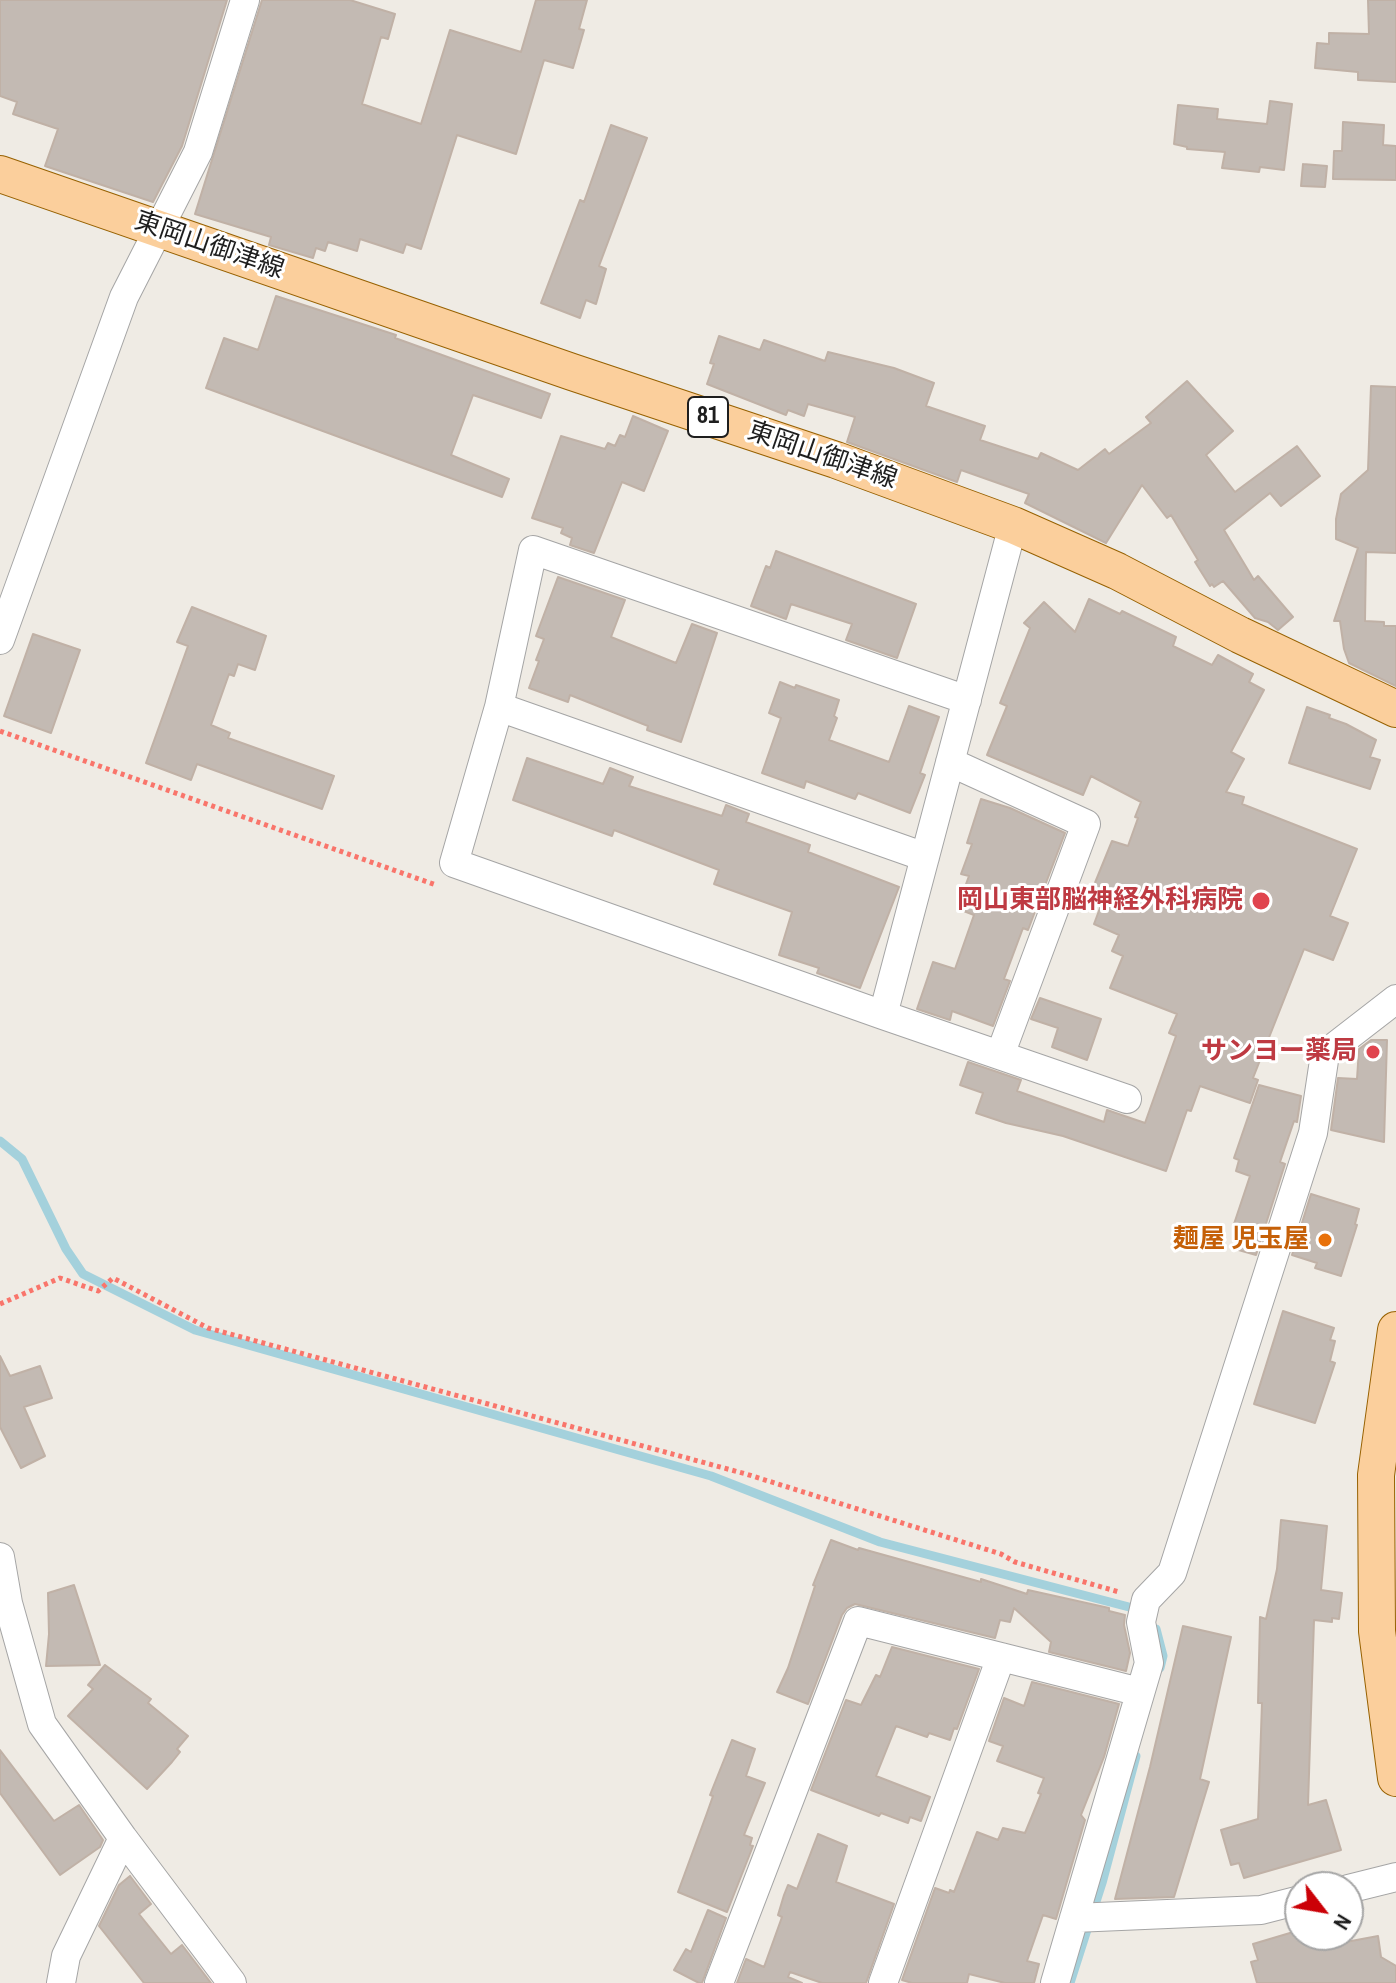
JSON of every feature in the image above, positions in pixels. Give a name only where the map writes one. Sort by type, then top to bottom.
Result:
[{"type":"main road","name":"東岡山御津線","points":[[0,174],[836,460],[1013,525],[1117,571],[1240,635],[1396,709]]},
{"type":"main road","points":[[1396,1330],[1376,1475],[1377,1631],[1396,1778]]},
{"type":"street","points":[[0,640],[124,297],[198,152],[245,0]]},
{"type":"street","points":[[883,1015],[1013,525]]},
{"type":"street","points":[[967,700],[533,550],[499,707],[454,863],[1127,1099]]},
{"type":"street","points":[[499,707],[925,857]]},
{"type":"street","points":[[950,762],[1086,824],[1000,1055]]},
{"type":"street","points":[[1055,1983],[1149,1663],[1141,1622],[1146,1600],[1172,1573],[1177,1558],[1313,1133],[1325,1054],[1396,999]]},
{"type":"street","points":[[0,1557],[8,1603],[42,1724],[232,1983]]},
{"type":"street","points":[[719,1983],[858,1621],[1140,1692]]},
{"type":"street","points":[[883,1983],[1001,1657]]},
{"type":"street","points":[[61,1983],[66,1956],[123,1838]]},
{"type":"street","points":[[1364,1885],[1396,1877]]},
{"type":"street","points":[[1074,1918],[1261,1910],[1284,1904]]},
{"type":"path","points":[[0,731],[435,886],[454,863]]},
{"type":"path","points":[[0,1304],[60,1278],[98,1291],[113,1278],[208,1328],[746,1474],[1001,1554],[1015,1562],[1146,1600]]},
{"type":"building","points":[[0,0],[227,0],[182,146],[153,202],[45,166],[58,129],[13,114],[17,102],[0,96]]},
{"type":"building","points":[[262,0],[350,0],[395,14],[388,39],[381,37],[362,104],[421,124],[450,30],[521,52],[536,0],[587,0],[579,29],[584,30],[573,68],[544,60],[516,154],[457,135],[421,249],[406,244],[403,253],[360,239],[357,251],[328,242],[325,251],[316,248],[313,258],[269,245],[271,237],[195,214]]},
{"type":"building","points":[[1368,0],[1396,0],[1396,82],[1358,80],[1358,72],[1315,68],[1317,43],[1329,44],[1329,33],[1369,34]]},
{"type":"building","points":[[1270,101],[1292,104],[1284,170],[1260,167],[1259,172],[1222,168],[1225,152],[1187,149],[1174,144],[1178,105],[1218,109],[1217,119],[1267,124]]},
{"type":"building","points":[[1343,122],[1384,125],[1383,145],[1396,146],[1396,180],[1333,179],[1334,151],[1342,151]]},
{"type":"building","points":[[611,125],[647,138],[599,266],[606,269],[596,304],[586,300],[580,318],[541,303],[580,200],[584,202]]},
{"type":"building","points":[[1303,164],[1327,166],[1325,187],[1301,186]]},
{"type":"building","points":[[276,296],[396,335],[395,338],[550,394],[541,418],[473,395],[451,455],[509,479],[502,497],[206,388],[224,338],[258,350]]},
{"type":"building","points":[[719,336],[760,350],[764,340],[825,361],[828,352],[894,368],[934,383],[926,406],[985,426],[980,440],[1038,459],[1041,453],[1078,470],[1105,449],[1109,454],[1151,423],[1146,417],[1187,381],[1233,431],[1206,455],[1235,492],[1297,446],[1320,476],[1281,506],[1270,493],[1224,530],[1254,580],[1258,576],[1293,617],[1278,630],[1268,622],[1255,618],[1223,581],[1210,586],[1171,515],[1167,518],[1142,485],[1106,543],[1025,503],[1029,494],[961,470],[957,482],[847,442],[855,417],[808,404],[804,416],[788,410],[786,415],[707,384]]},
{"type":"building","points":[[1371,386],[1396,387],[1396,553],[1366,552],[1365,621],[1396,626],[1396,686],[1349,663],[1340,621],[1334,621],[1358,548],[1336,539],[1336,519],[1341,494],[1368,470]]},
{"type":"building","points":[[633,416],[668,431],[644,491],[622,482],[594,553],[570,545],[572,538],[561,533],[563,528],[532,518],[561,436],[605,449],[608,443],[615,446],[620,435],[625,437]]},
{"type":"building","points":[[776,551],[916,604],[897,658],[846,640],[852,624],[791,604],[786,619],[751,606],[766,566],[770,568]]},
{"type":"building","points":[[558,577],[625,600],[611,637],[676,663],[692,624],[717,633],[681,742],[570,695],[568,702],[529,688],[544,639],[536,636]]},
{"type":"building","points":[[1089,599],[1176,637],[1173,646],[1212,665],[1218,655],[1253,674],[1249,682],[1264,690],[1231,752],[1244,759],[1226,792],[1244,797],[1242,804],[1357,849],[1330,916],[1348,923],[1333,960],[1304,949],[1253,1078],[1258,1080],[1250,1103],[1200,1086],[1191,1111],[1187,1110],[1166,1171],[1063,1136],[976,1113],[983,1093],[960,1085],[968,1062],[1021,1080],[1017,1091],[1104,1122],[1107,1110],[1145,1123],[1176,1036],[1169,1033],[1177,1014],[1110,988],[1123,956],[1112,951],[1119,935],[1094,924],[1103,900],[1090,895],[1112,841],[1128,846],[1141,802],[1091,776],[1083,795],[987,755],[1007,706],[1000,703],[1030,628],[1024,623],[1044,602],[1075,632]]},
{"type":"building","points":[[192,607],[266,636],[255,670],[238,664],[234,676],[229,674],[211,725],[230,733],[228,738],[334,776],[322,809],[197,764],[191,780],[146,763],[188,646],[177,642]]},
{"type":"building","points":[[33,634],[80,650],[51,733],[4,716]]},
{"type":"building","points":[[780,682],[839,700],[834,716],[837,718],[829,740],[889,762],[909,706],[939,717],[920,773],[925,775],[910,813],[858,793],[855,799],[806,781],[804,788],[762,773],[781,718],[769,713]]},
{"type":"building","points":[[1307,707],[1330,715],[1329,718],[1376,740],[1370,757],[1380,760],[1370,789],[1289,763]]},
{"type":"building","points":[[527,758],[603,784],[610,768],[633,777],[629,786],[722,816],[726,805],[749,814],[746,822],[810,845],[808,852],[899,887],[860,988],[817,973],[819,968],[779,955],[792,912],[714,884],[719,870],[614,830],[612,836],[513,800]]},
{"type":"building","points":[[981,799],[1010,808],[1065,833],[1028,930],[1023,928],[1004,979],[1010,981],[993,1026],[952,1011],[950,1020],[917,1009],[933,962],[955,969],[974,915],[961,910],[963,905],[959,903],[969,876],[961,874],[972,844],[967,843]]},
{"type":"building","points":[[1040,998],[1101,1019],[1087,1060],[1052,1047],[1058,1028],[1031,1019]]},
{"type":"building","points":[[1371,1040],[1387,1040],[1384,1142],[1331,1130],[1338,1078],[1357,1079],[1359,1049]]},
{"type":"building","points":[[1259,1085],[1301,1096],[1297,1122],[1294,1121],[1280,1162],[1285,1164],[1256,1255],[1235,1249],[1241,1230],[1233,1227],[1250,1176],[1236,1171],[1239,1160],[1234,1158]]},
{"type":"building","name":"麺屋 児玉屋","points":[[1311,1194],[1359,1209],[1341,1276],[1315,1268],[1317,1263],[1292,1255]]},
{"type":"building","points":[[1283,1311],[1334,1328],[1330,1340],[1335,1341],[1330,1361],[1335,1363],[1315,1423],[1254,1404]]},
{"type":"building","points":[[0,1356],[10,1376],[40,1366],[52,1398],[24,1407],[45,1456],[21,1468],[0,1427]]},
{"type":"building","points":[[1281,1520],[1327,1526],[1321,1590],[1342,1593],[1339,1619],[1332,1618],[1332,1622],[1314,1620],[1308,1805],[1326,1800],[1341,1850],[1244,1878],[1239,1863],[1231,1865],[1221,1830],[1258,1819],[1262,1703],[1258,1703],[1260,1617],[1266,1619],[1277,1569]]},
{"type":"building","points":[[831,1540],[858,1550],[981,1582],[981,1579],[1027,1594],[1028,1590],[1109,1608],[1109,1611],[1125,1615],[1130,1653],[1126,1671],[1049,1652],[1051,1642],[1014,1608],[1010,1622],[1000,1620],[995,1638],[855,1604],[842,1615],[808,1704],[777,1692]]},
{"type":"building","points":[[74,1585],[100,1665],[46,1666],[48,1593]]},
{"type":"building","points":[[1183,1626],[1231,1637],[1200,1779],[1209,1782],[1174,1897],[1115,1899],[1150,1767]]},
{"type":"building","points":[[892,1647],[979,1669],[950,1740],[929,1733],[927,1737],[896,1726],[876,1776],[930,1797],[921,1821],[910,1817],[908,1823],[881,1813],[879,1816],[811,1790],[846,1700],[861,1705],[876,1675],[880,1677]]},
{"type":"building","points":[[105,1665],[151,1699],[148,1703],[188,1736],[177,1749],[180,1752],[147,1789],[68,1716],[93,1689],[88,1685]]},
{"type":"building","points":[[1032,1682],[1119,1704],[1104,1757],[1081,1815],[1085,1820],[1056,1919],[1043,1915],[1027,1961],[1039,1964],[1034,1983],[1005,1983],[969,1974],[967,1983],[912,1983],[902,1980],[935,1888],[954,1892],[977,1832],[998,1840],[1003,1828],[1025,1833],[1044,1778],[997,1761],[1003,1746],[989,1741],[1004,1698],[1024,1706]]},
{"type":"building","points":[[732,1740],[755,1749],[746,1776],[765,1783],[744,1835],[752,1838],[750,1845],[753,1846],[727,1912],[678,1892]]},
{"type":"building","points":[[0,1750],[54,1821],[79,1805],[103,1840],[100,1847],[60,1875],[0,1793]]},
{"type":"building","points":[[818,1834],[847,1846],[836,1882],[894,1904],[866,1983],[822,1983],[790,1972],[788,1977],[802,1983],[737,1983],[746,1959],[764,1967],[782,1917],[778,1915],[788,1885],[797,1889]]},
{"type":"building","points":[[130,1876],[151,1904],[139,1914],[171,1954],[182,1945],[211,1983],[144,1983],[99,1926],[119,1885]]},
{"type":"building","points":[[708,1910],[726,1918],[702,1983],[699,1983],[674,1970],[686,1949],[691,1952]]},
{"type":"building","points":[[1284,1935],[1284,1951],[1364,1951],[1364,1939],[1378,1936],[1381,1957],[1396,1966],[1396,1983],[1257,1983],[1251,1962],[1258,1960],[1253,1944]]},
{"type":"waterway","points":[[0,1141],[22,1159],[66,1249],[83,1274],[195,1330],[711,1476],[880,1542],[1138,1611]]},
{"type":"waterway","points":[[1156,1629],[1163,1656],[1160,1668]]},
{"type":"waterway","points":[[1070,1983],[1102,1883],[1136,1756]]},
{"type":"place","name":"岡山東部脳神経外科病院","points":[[1261,901]]},
{"type":"place","name":"サンヨー薬局","points":[[1373,1052]]},
{"type":"place","name":"麺屋 児玉屋","points":[[1325,1240]]}]
